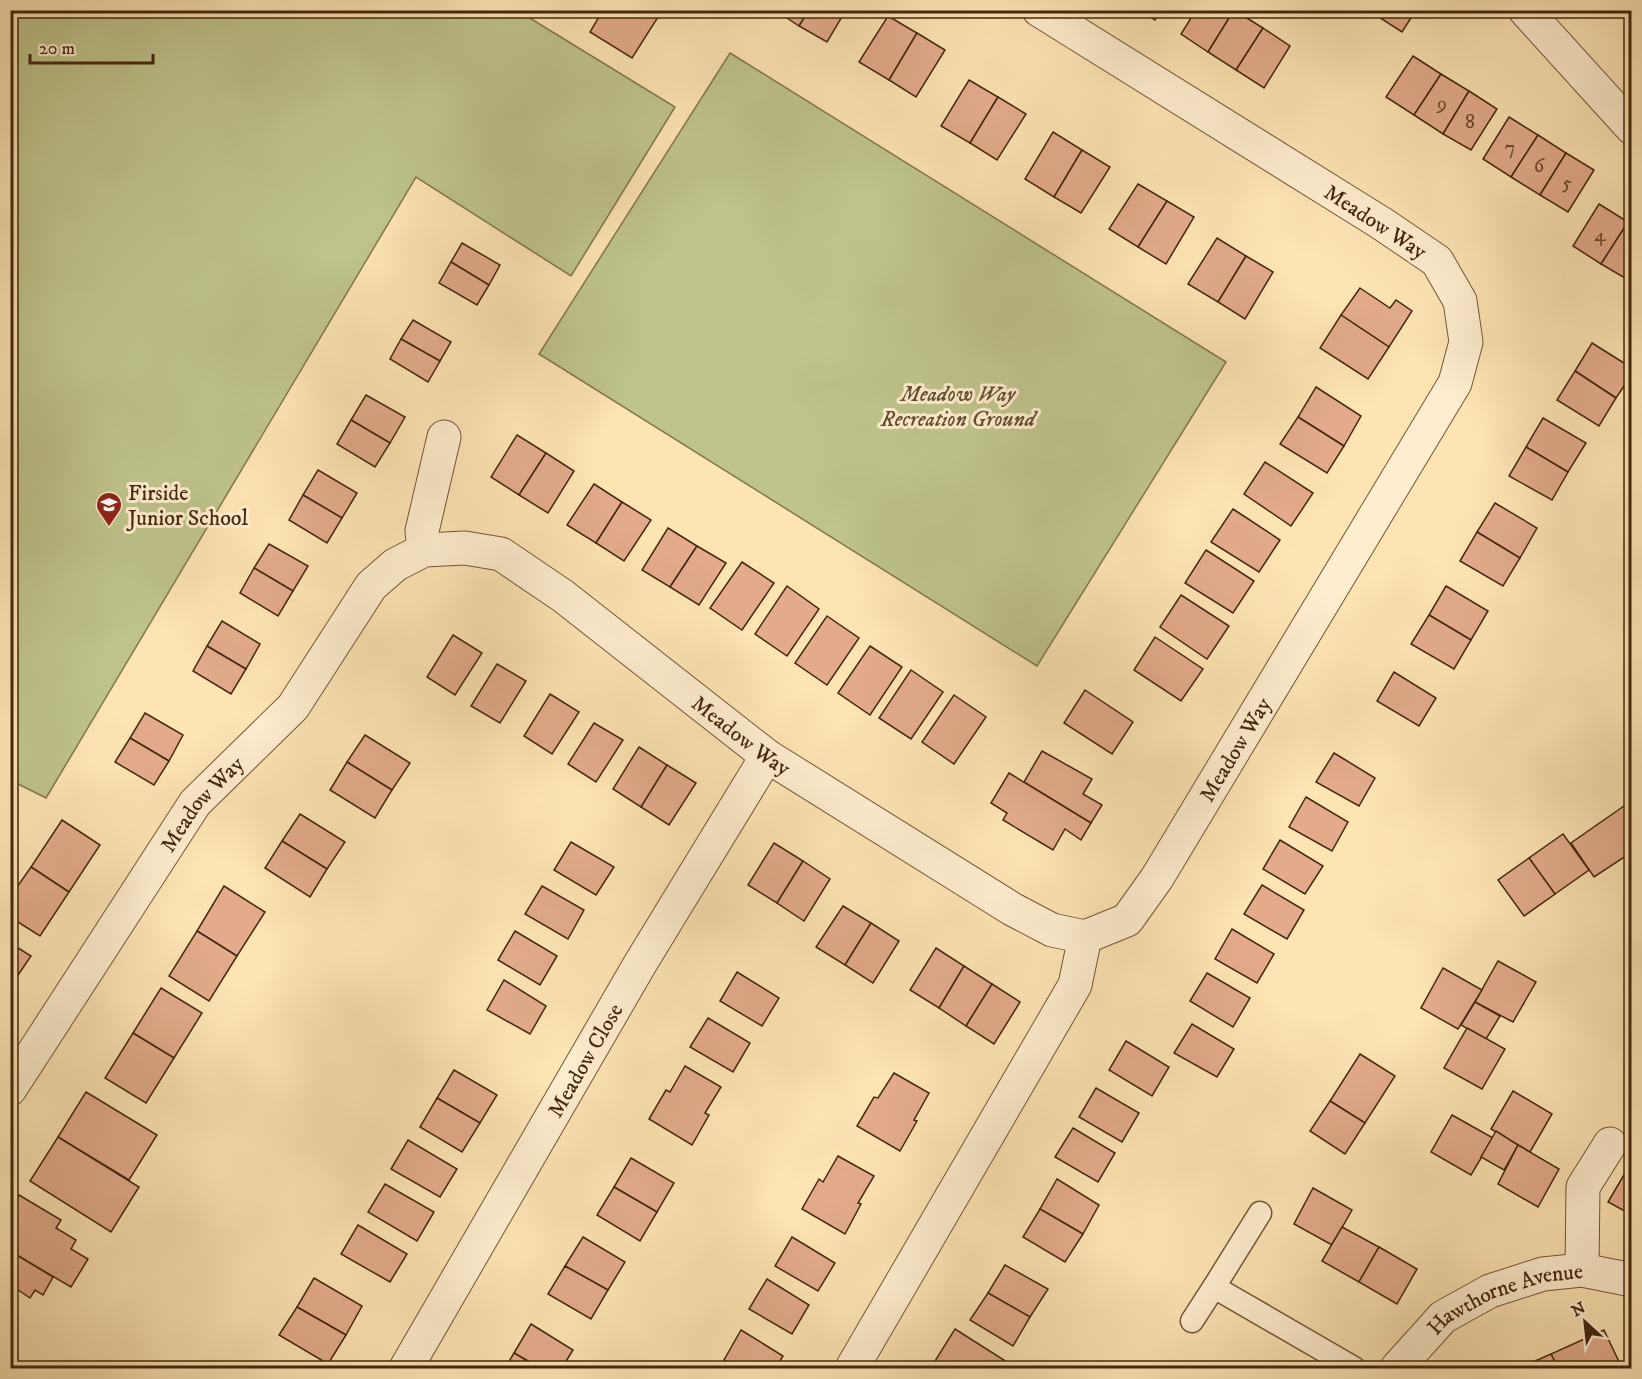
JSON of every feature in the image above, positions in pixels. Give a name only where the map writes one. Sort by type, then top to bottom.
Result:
[{"type":"street","name":"Meadow Way","points":[[10,1089],[195,803],[294,707],[371,586],[395,565],[424,550],[465,548],[501,554],[563,596],[767,756],[1012,909],[1052,930],[1084,937],[1127,920],[1157,878],[1455,383],[1466,342],[1460,301],[1437,261],[1381,223],[1040,10]]},
{"type":"street","points":[[1525,10],[1632,128]]},
{"type":"street","points":[[424,550],[422,531],[444,437]]},
{"type":"street","name":"Meadow Close","points":[[406,1368],[640,964],[767,756]]},
{"type":"street","points":[[852,1368],[1075,985],[1084,937]]},
{"type":"street","points":[[1582,1270],[1583,1187],[1610,1144]]},
{"type":"street","name":"Hawthorne Avenue","points":[[1397,1368],[1443,1317],[1490,1291],[1543,1274],[1582,1270],[1632,1280]]},
{"type":"lane","points":[[1192,1321],[1260,1213]]},
{"type":"lane","points":[[1214,1287],[1354,1368]]},
{"type":"green space","name":"Firside Junior School","points":[[10,11],[531,11],[528,17],[675,107],[571,276],[416,177],[46,798],[10,780]]},
{"type":"green space","name":"Meadow Way Recreation Ground","points":[[730,53],[1226,362],[1037,666],[539,354]]},
{"type":"building","points":[[603,10],[655,10],[660,14],[632,58],[590,32]]},
{"type":"building","points":[[775,10],[809,10],[799,26]]},
{"type":"building","points":[[809,10],[846,10],[827,42],[799,26]]},
{"type":"building","points":[[1139,10],[1161,10],[1155,20]]},
{"type":"building","points":[[1196,10],[1234,10],[1208,52],[1181,34]]},
{"type":"building","points":[[1234,10],[1263,28],[1236,70],[1208,52]]},
{"type":"building","points":[[1376,10],[1416,10],[1402,32],[1374,14]]},
{"type":"building","points":[[888,16],[917,33],[889,80],[859,62]]},
{"type":"building","points":[[1263,28],[1290,46],[1264,88],[1236,70]]},
{"type":"building","points":[[917,33],[945,50],[916,97],[889,80]]},
{"type":"building","points":[[1413,56],[1441,74],[1414,115],[1386,97]]},
{"type":"building","points":[[1441,74],[1469,91],[1443,134],[1414,115]]},
{"type":"building","points":[[969,80],[998,97],[970,143],[941,126]]},
{"type":"building","points":[[1469,91],[1497,109],[1471,150],[1443,134]]},
{"type":"building","points":[[998,97],[1026,114],[997,160],[970,143]]},
{"type":"building","points":[[1509,117],[1538,135],[1511,177],[1483,159]]},
{"type":"building","points":[[1053,132],[1082,150],[1054,197],[1025,179]]},
{"type":"building","points":[[1538,135],[1566,153],[1540,195],[1511,177]]},
{"type":"building","points":[[1082,150],[1110,167],[1081,213],[1054,197]]},
{"type":"building","points":[[1566,153],[1594,170],[1568,212],[1540,195]]},
{"type":"building","points":[[1138,184],[1167,201],[1138,247],[1109,229]]},
{"type":"building","points":[[1167,201],[1194,217],[1166,264],[1138,247]]},
{"type":"building","points":[[1599,204],[1628,222],[1601,264],[1573,246]]},
{"type":"building","points":[[1628,222],[1632,224],[1632,278],[1630,281],[1601,264]]},
{"type":"building","points":[[1217,238],[1246,256],[1218,302],[1188,284]]},
{"type":"building","points":[[462,243],[500,265],[489,285],[451,262]]},
{"type":"building","points":[[1246,256],[1273,272],[1245,319],[1218,302]]},
{"type":"building","points":[[451,262],[489,285],[477,305],[439,283]]},
{"type":"building","points":[[1360,288],[1390,308],[1396,300],[1412,311],[1389,347],[1341,315]]},
{"type":"building","points":[[1341,315],[1389,347],[1368,379],[1320,348]]},
{"type":"building","points":[[413,320],[451,342],[440,361],[401,339]]},
{"type":"building","points":[[401,339],[440,361],[428,382],[390,359]]},
{"type":"building","points":[[1592,343],[1632,368],[1632,374],[1616,398],[1575,371]]},
{"type":"building","points":[[1575,371],[1616,398],[1599,426],[1557,400]]},
{"type":"building","points":[[1316,387],[1361,416],[1344,446],[1298,417]]},
{"type":"building","points":[[366,395],[405,417],[390,443],[351,420]]},
{"type":"building","points":[[1298,417],[1344,446],[1327,473],[1280,444]]},
{"type":"building","points":[[1543,418],[1586,443],[1568,472],[1526,447]]},
{"type":"building","points":[[351,420],[390,443],[375,467],[337,444]]},
{"type":"building","points":[[517,435],[546,453],[519,495],[491,477]]},
{"type":"building","points":[[1526,447],[1568,472],[1552,500],[1509,476]]},
{"type":"building","points":[[546,453],[574,471],[548,513],[519,495]]},
{"type":"building","points":[[1265,462],[1313,493],[1291,526],[1244,494]]},
{"type":"building","points":[[318,470],[357,493],[342,518],[303,495]]},
{"type":"building","points":[[594,484],[622,502],[596,543],[567,525]]},
{"type":"building","points":[[303,495],[342,518],[327,543],[289,520]]},
{"type":"building","points":[[622,502],[651,520],[624,561],[596,543]]},
{"type":"building","points":[[1495,503],[1537,528],[1520,558],[1477,532]]},
{"type":"building","points":[[1233,509],[1280,540],[1259,572],[1211,542]]},
{"type":"building","points":[[668,528],[697,546],[670,587],[642,570]]},
{"type":"building","points":[[1477,532],[1520,558],[1503,586],[1460,561]]},
{"type":"building","points":[[269,544],[308,566],[293,591],[254,568]]},
{"type":"building","points":[[697,546],[726,563],[699,605],[670,587]]},
{"type":"building","points":[[1206,550],[1254,581],[1233,613],[1185,583]]},
{"type":"building","points":[[742,562],[774,583],[742,630],[710,608]]},
{"type":"building","points":[[254,568],[293,591],[278,616],[240,593]]},
{"type":"building","points":[[787,586],[819,609],[787,656],[755,634]]},
{"type":"building","points":[[1446,586],[1488,611],[1471,640],[1429,615]]},
{"type":"building","points":[[1181,595],[1229,626],[1207,659],[1160,627]]},
{"type":"building","points":[[1429,615],[1471,640],[1454,669],[1411,644]]},
{"type":"building","points":[[827,616],[859,638],[827,685],[795,663]]},
{"type":"building","points":[[222,621],[260,644],[246,669],[207,646]]},
{"type":"building","points":[[453,635],[482,653],[455,695],[427,677]]},
{"type":"building","points":[[1155,637],[1203,669],[1181,701],[1134,670]]},
{"type":"building","points":[[207,646],[246,669],[231,694],[193,671]]},
{"type":"building","points":[[870,646],[902,667],[870,715],[838,693]]},
{"type":"building","points":[[497,664],[526,681],[500,723],[471,706]]},
{"type":"building","points":[[911,670],[943,692],[911,739],[879,718]]},
{"type":"building","points":[[1394,672],[1436,698],[1419,726],[1377,701]]},
{"type":"building","points":[[1085,690],[1133,722],[1112,754],[1064,723]]},
{"type":"building","points":[[550,694],[579,712],[552,754],[524,736]]},
{"type":"building","points":[[954,695],[986,717],[954,764],[922,742]]},
{"type":"building","points":[[145,713],[183,735],[169,761],[130,738]]},
{"type":"building","points":[[594,723],[623,740],[596,782],[568,764]]},
{"type":"building","points":[[365,735],[410,763],[392,790],[347,762]]},
{"type":"building","points":[[130,738],[169,761],[154,785],[115,762]]},
{"type":"building","points":[[639,747],[667,765],[641,807],[613,789]]},
{"type":"building","points":[[1042,751],[1092,779],[1083,794],[1102,805],[1091,823],[1024,782]]},
{"type":"building","points":[[1334,753],[1375,778],[1359,806],[1316,782]]},
{"type":"building","points":[[347,762],[392,790],[375,818],[330,790]]},
{"type":"building","points":[[667,765],[696,783],[669,825],[641,807]]},
{"type":"building","points":[[1009,773],[1091,823],[1081,840],[1065,829],[1053,850],[1003,820],[1007,813],[991,803]]},
{"type":"building","points":[[1306,797],[1348,822],[1332,851],[1289,827]]},
{"type":"building","points":[[1624,806],[1632,817],[1632,852],[1594,877],[1571,843]]},
{"type":"building","points":[[300,814],[345,842],[327,869],[282,841]]},
{"type":"building","points":[[62,820],[100,845],[69,892],[31,867]]},
{"type":"building","points":[[1563,834],[1589,870],[1555,894],[1529,858]]},
{"type":"building","points":[[1280,840],[1323,866],[1305,894],[1263,869]]},
{"type":"building","points":[[282,841],[327,869],[310,897],[265,868]]},
{"type":"building","points":[[571,842],[614,867],[596,895],[554,870]]},
{"type":"building","points":[[774,843],[803,861],[777,903],[748,885]]},
{"type":"building","points":[[1529,858],[1555,894],[1524,916],[1498,880]]},
{"type":"building","points":[[803,861],[830,879],[804,921],[777,903]]},
{"type":"building","points":[[31,867],[69,892],[40,936],[10,917],[10,897]]},
{"type":"building","points":[[1262,885],[1304,910],[1287,939],[1244,914]]},
{"type":"building","points":[[224,886],[265,912],[237,956],[197,931]]},
{"type":"building","points":[[542,886],[584,910],[568,939],[525,914]]},
{"type":"building","points":[[843,906],[871,923],[845,965],[816,947]]},
{"type":"building","points":[[871,923],[899,941],[873,983],[845,965]]},
{"type":"building","points":[[1232,929],[1274,954],[1257,983],[1215,959]]},
{"type":"building","points":[[197,931],[237,956],[209,1001],[169,976]]},
{"type":"building","points":[[515,931],[557,956],[540,985],[498,960]]},
{"type":"building","points":[[10,943],[31,956],[10,987]]},
{"type":"building","points":[[936,948],[964,966],[939,1008],[910,990]]},
{"type":"building","points":[[1498,961],[1536,982],[1513,1022],[1475,1002]]},
{"type":"building","points":[[964,966],[992,984],[966,1026],[939,1008]]},
{"type":"building","points":[[1443,968],[1482,990],[1458,1029],[1421,1008]]},
{"type":"building","points":[[737,972],[779,998],[762,1026],[720,1001]]},
{"type":"building","points":[[1207,973],[1250,998],[1233,1027],[1190,1001]]},
{"type":"building","points":[[504,980],[546,1006],[530,1034],[487,1010]]},
{"type":"building","points":[[992,984],[1020,1002],[994,1044],[966,1026]]},
{"type":"building","points":[[161,988],[202,1013],[174,1058],[133,1033]]},
{"type":"building","points":[[1475,1002],[1500,1016],[1486,1039],[1461,1025]]},
{"type":"building","points":[[708,1018],[750,1043],[733,1072],[690,1047]]},
{"type":"building","points":[[1192,1024],[1234,1049],[1217,1077],[1174,1053]]},
{"type":"building","points":[[1467,1028],[1505,1049],[1482,1089],[1444,1068]]},
{"type":"building","points":[[133,1033],[174,1058],[146,1103],[105,1078]]},
{"type":"building","points":[[1126,1041],[1169,1067],[1152,1096],[1109,1070]]},
{"type":"building","points":[[1360,1054],[1395,1076],[1365,1123],[1330,1101]]},
{"type":"building","points":[[685,1066],[721,1087],[705,1113],[709,1115],[692,1145],[649,1119],[666,1090],[670,1092]]},
{"type":"building","points":[[454,1070],[497,1095],[480,1123],[437,1098]]},
{"type":"building","points":[[894,1073],[929,1093],[900,1151],[857,1126],[874,1097],[878,1098]]},
{"type":"building","points":[[1096,1088],[1139,1113],[1122,1142],[1079,1117]]},
{"type":"building","points":[[1513,1091],[1552,1114],[1530,1152],[1491,1129]]},
{"type":"building","points":[[86,1092],[157,1135],[129,1180],[58,1137]]},
{"type":"building","points":[[437,1098],[480,1123],[462,1152],[420,1127]]},
{"type":"building","points":[[1330,1101],[1365,1123],[1345,1154],[1310,1131]]},
{"type":"building","points":[[1452,1115],[1493,1138],[1471,1175],[1431,1152]]},
{"type":"building","points":[[1073,1128],[1115,1153],[1098,1182],[1055,1157]]},
{"type":"building","points":[[1496,1131],[1518,1145],[1504,1170],[1481,1157]]},
{"type":"building","points":[[58,1137],[139,1187],[111,1232],[30,1181]]},
{"type":"building","points":[[408,1140],[457,1169],[440,1197],[391,1169]]},
{"type":"building","points":[[1518,1145],[1559,1169],[1538,1207],[1498,1184]]},
{"type":"building","points":[[838,1156],[874,1176],[858,1203],[861,1204],[845,1234],[802,1209],[819,1179],[823,1182]]},
{"type":"building","points":[[631,1158],[674,1183],[657,1212],[614,1187]]},
{"type":"building","points":[[1628,1168],[1632,1170],[1632,1215],[1608,1202]]},
{"type":"building","points":[[1057,1179],[1099,1205],[1083,1234],[1040,1209]]},
{"type":"building","points":[[385,1184],[434,1212],[417,1241],[368,1212]]},
{"type":"building","points":[[614,1187],[657,1212],[640,1241],[597,1215]]},
{"type":"building","points":[[1313,1188],[1352,1210],[1332,1245],[1294,1224]]},
{"type":"building","points":[[19,1195],[61,1220],[56,1228],[76,1240],[71,1249],[88,1259],[71,1287],[10,1251],[10,1210]]},
{"type":"building","points":[[1040,1209],[1083,1234],[1065,1262],[1023,1237]]},
{"type":"building","points":[[358,1225],[407,1254],[390,1282],[341,1254]]},
{"type":"building","points":[[1342,1227],[1379,1247],[1359,1282],[1322,1261]]},
{"type":"building","points":[[583,1237],[625,1262],[608,1290],[565,1266]]},
{"type":"building","points":[[792,1237],[835,1263],[818,1291],[775,1266]]},
{"type":"building","points":[[1379,1247],[1417,1269],[1397,1304],[1359,1282]]},
{"type":"building","points":[[10,1251],[53,1277],[43,1295],[35,1290],[30,1298],[18,1290],[10,1303]]},
{"type":"building","points":[[1005,1265],[1048,1289],[1030,1317],[988,1293]]},
{"type":"building","points":[[565,1266],[608,1290],[591,1319],[548,1294]]},
{"type":"building","points":[[314,1278],[362,1306],[346,1335],[297,1307]]},
{"type":"building","points":[[767,1279],[809,1305],[792,1334],[749,1309]]},
{"type":"building","points":[[988,1293],[1030,1317],[1013,1346],[970,1320]]},
{"type":"building","points":[[297,1307],[346,1335],[328,1364],[279,1335]]},
{"type":"building","points":[[531,1324],[573,1350],[562,1368],[540,1368],[514,1353]]},
{"type":"building","points":[[955,1329],[1007,1362],[1003,1368],[947,1368],[935,1361]]},
{"type":"building","points":[[741,1330],[783,1356],[776,1368],[739,1368],[724,1360]]},
{"type":"building","points":[[1604,1330],[1622,1368],[1558,1368],[1551,1354]]},
{"type":"building","points":[[514,1353],[540,1368],[505,1368]]},
{"type":"building","points":[[1551,1354],[1558,1368],[1519,1368]]},
{"type":"building","points":[[1199,1363],[1209,1368],[1196,1368]]},
{"type":"place","name":"Firside Junior School","points":[[109,528]]}]
